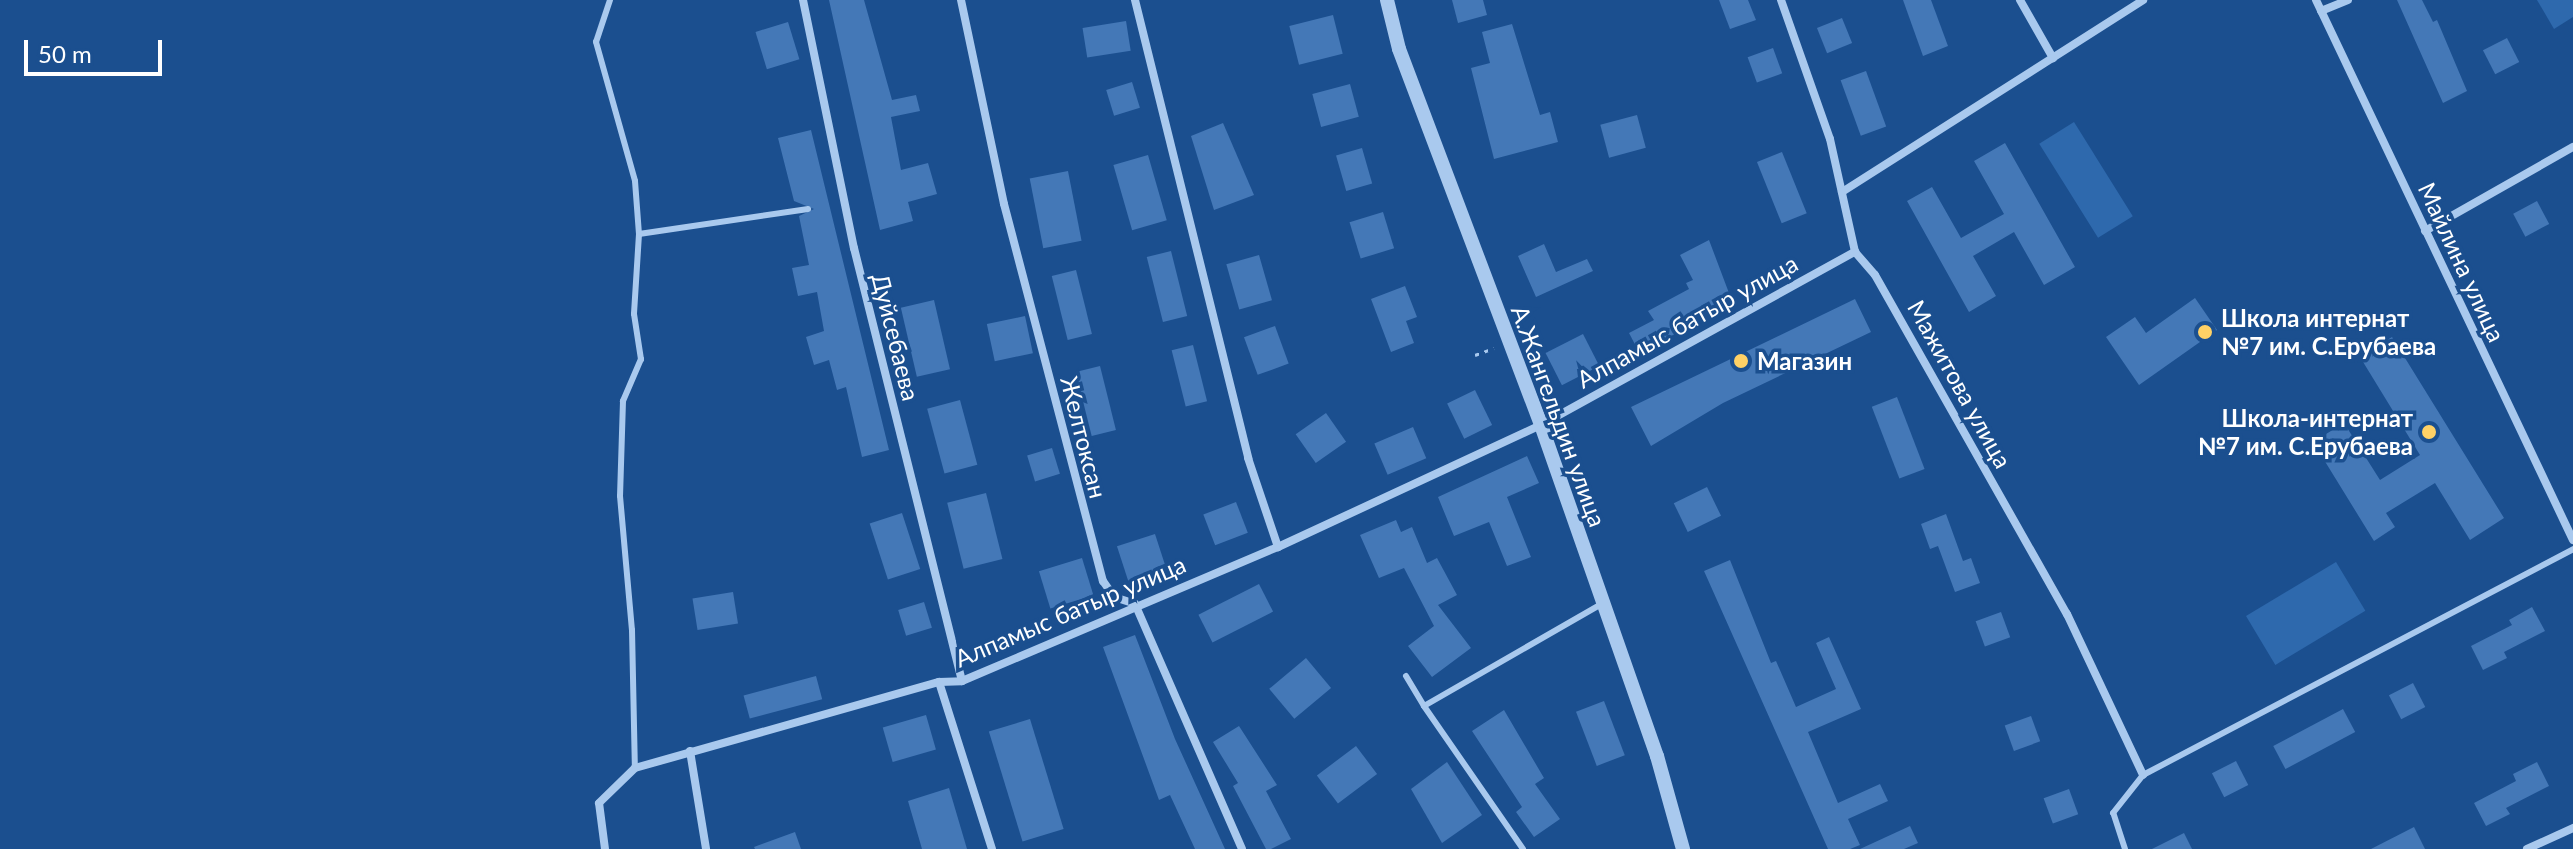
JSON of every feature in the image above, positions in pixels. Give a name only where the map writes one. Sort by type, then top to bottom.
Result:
[{"type":"street","name":"Дуйсебаева","points":[[803,0],[854,248],[962,681]]},
{"type":"street","name":"Желтоксан","points":[[961,0],[1004,204],[1091,545],[1114,597],[1135,604],[1242,849]]},
{"type":"street","points":[[1135,0],[1248,458],[1278,547]]},
{"type":"street","name":"А.Жангельдин улица","points":[[1387,0],[1399,49],[1541,425],[1657,756],[1683,849]]},
{"type":"street","name":"Мажитова улица","points":[[1781,0],[1830,139],[1855,252],[1875,275],[2067,614],[2143,775]]},
{"type":"street","points":[[2020,0],[2053,58]]},
{"type":"street","points":[[1842,192],[2143,0]]},
{"type":"street","name":"Майлина улица","points":[[2316,0],[2573,540]]},
{"type":"street","points":[[2321,11],[2348,0]]},
{"type":"street","points":[[2425,231],[2573,147]]},
{"type":"street","name":"Алпамыс батыр улица","points":[[635,768],[939,682],[962,681],[1135,604],[1278,547],[1541,425],[1855,252]]},
{"type":"street","points":[[939,682],[992,849]]},
{"type":"street","points":[[690,751],[706,849]]},
{"type":"street","points":[[605,849],[599,803],[635,768]]},
{"type":"street","points":[[2527,849],[2573,828]]},
{"type":"lane","points":[[610,0],[596,42],[635,181],[639,234],[634,314],[641,359],[623,401],[620,496],[632,630],[635,768]]},
{"type":"lane","points":[[639,234],[808,209]]},
{"type":"lane","points":[[2125,849],[2113,813],[2143,775],[2573,549]]},
{"type":"lane","points":[[1424,706],[1603,603]]},
{"type":"lane","points":[[1406,676],[1523,849]]},
{"type":"shaded area","points":[[2537,0],[2573,0],[2573,17],[2554,29]]},
{"type":"shaded area","points":[[2074,122],[2133,216],[2098,238],[2039,144]]},
{"type":"shaded area","points":[[2336,562],[2365,611],[2275,665],[2246,616]]},
{"type":"building","points":[[829,0],[864,0],[892,100],[916,95],[920,111],[891,117],[901,170],[928,163],[937,194],[908,202],[913,221],[880,230]]},
{"type":"building","points":[[1452,0],[1483,0],[1487,15],[1458,23]]},
{"type":"building","points":[[1719,0],[1748,0],[1756,20],[1730,29]]},
{"type":"building","points":[[1903,0],[1931,0],[1948,46],[1923,56]]},
{"type":"building","points":[[2397,0],[2422,0],[2433,22],[2437,20],[2467,91],[2443,103]]},
{"type":"building","points":[[1333,15],[1343,54],[1299,65],[1289,26]]},
{"type":"building","points":[[1842,18],[1852,43],[1827,53],[1817,28]]},
{"type":"building","points":[[1126,21],[1131,51],[1087,58],[1083,28]]},
{"type":"building","points":[[788,22],[799,59],[767,69],[755,32]]},
{"type":"building","points":[[1512,24],[1540,115],[1550,112],[1558,142],[1494,159],[1471,68],[1490,63],[1482,32]]},
{"type":"building","points":[[2507,38],[2519,62],[2495,74],[2483,50]]},
{"type":"building","points":[[1773,48],[1782,73],[1757,83],[1748,57]]},
{"type":"building","points":[[1866,71],[1886,126],[1861,136],[1841,80]]},
{"type":"building","points":[[1132,82],[1140,108],[1114,116],[1106,90]]},
{"type":"building","points":[[1350,84],[1359,117],[1321,127],[1312,94]]},
{"type":"building","points":[[1637,115],[1646,148],[1609,158],[1600,125]]},
{"type":"building","points":[[1223,123],[1254,195],[1214,210],[1191,136]]},
{"type":"building","points":[[811,130],[889,450],[862,457],[846,387],[837,390],[829,360],[814,365],[806,337],[824,331],[817,292],[798,296],[792,268],[809,265],[799,216],[814,209],[794,201],[778,138]]},
{"type":"building","points":[[2005,143],[2075,267],[2044,285],[2014,232],[1973,256],[1996,296],[1969,312],[1907,201],[1932,187],[1961,238],[2004,214],[1974,161]]},
{"type":"building","points":[[1362,148],[1372,184],[1346,191],[1336,155]]},
{"type":"building","points":[[1782,152],[1807,213],[1782,223],[1757,162]]},
{"type":"building","points":[[1148,155],[1167,220],[1132,230],[1113,165]]},
{"type":"building","points":[[1068,171],[1082,241],[1043,248],[1030,178]]},
{"type":"building","points":[[2537,201],[2549,224],[2525,237],[2513,214]]},
{"type":"building","points":[[1383,212],[1394,248],[1361,259],[1350,222]]},
{"type":"building","points":[[1709,240],[1732,301],[1640,354],[1629,333],[1654,320],[1648,311],[1689,289],[1686,283],[1693,280],[1680,255]]},
{"type":"building","points":[[1544,244],[1556,272],[1587,259],[1593,271],[1536,297],[1518,256]]},
{"type":"building","points":[[1171,251],[1187,316],[1163,322],[1147,257]]},
{"type":"building","points":[[1259,255],[1272,300],[1239,310],[1226,264]]},
{"type":"building","points":[[1076,270],[1092,334],[1068,340],[1052,276]]},
{"type":"building","points":[[1405,286],[1417,317],[1406,321],[1414,343],[1391,352],[1371,299]]},
{"type":"building","points":[[2195,298],[2217,330],[2139,385],[2106,337],[2135,317],[2146,333]]},
{"type":"building","points":[[1855,299],[1871,332],[1723,403],[1651,446],[1631,407]]},
{"type":"building","points":[[934,300],[950,369],[917,377],[901,308]]},
{"type":"building","points":[[1025,316],[1033,353],[995,361],[987,324]]},
{"type":"building","points":[[1275,326],[1289,364],[1258,375],[1244,337]]},
{"type":"building","points":[[1583,334],[1599,366],[1562,385],[1546,353]]},
{"type":"building","name":"Школа-интернат №7 им. С.Ерубаева","points":[[2392,337],[2504,518],[2470,540],[2435,483],[2386,513],[2395,527],[2374,541],[2313,442],[2344,423],[2380,480],[2420,455],[2360,357]]},
{"type":"building","points":[[1193,345],[1207,401],[1186,407],[1172,350]]},
{"type":"building","points":[[1100,366],[1116,430],[1092,436],[1076,372]]},
{"type":"building","points":[[1475,390],[1492,425],[1464,439],[1447,404]]},
{"type":"building","points":[[1897,397],[1925,469],[1899,479],[1872,407]]},
{"type":"building","points":[[960,400],[977,465],[944,474],[927,409]]},
{"type":"building","points":[[1326,413],[1346,442],[1316,463],[1296,434]]},
{"type":"building","points":[[1413,427],[1426,458],[1388,475],[1374,443]]},
{"type":"building","points":[[1052,448],[1060,474],[1035,481],[1027,456]]},
{"type":"building","points":[[1527,456],[1539,483],[1507,497],[1531,557],[1507,566],[1489,522],[1454,536],[1438,497]]},
{"type":"building","points":[[1707,487],[1721,516],[1688,532],[1674,503]]},
{"type":"building","points":[[986,493],[1002,559],[964,569],[947,503]]},
{"type":"building","points":[[1236,502],[1248,533],[1215,545],[1203,515]]},
{"type":"building","points":[[902,513],[920,569],[888,580],[870,524]]},
{"type":"building","points":[[1946,514],[1963,561],[1971,558],[1980,583],[1955,592],[1938,546],[1930,549],[1921,524]]},
{"type":"building","points":[[1396,520],[1401,532],[1412,527],[1427,563],[1437,558],[1457,595],[1438,605],[1471,648],[1432,677],[1408,646],[1434,626],[1404,568],[1379,578],[1360,535]]},
{"type":"building","points":[[1155,534],[1166,568],[1128,581],[1117,546]]},
{"type":"building","points":[[1082,558],[1093,595],[1050,608],[1039,571]]},
{"type":"building","points":[[1730,560],[1771,663],[1776,661],[1796,707],[1836,689],[1816,643],[1829,637],[1861,709],[1808,732],[1838,803],[1880,784],[1888,801],[1848,819],[1860,845],[1850,849],[1828,849],[1704,571]]},
{"type":"building","points":[[1259,584],[1273,612],[1212,642],[1198,615]]},
{"type":"building","points":[[733,592],[738,624],[698,630],[693,598]]},
{"type":"building","points":[[924,602],[932,628],[906,636],[898,610]]},
{"type":"building","points":[[2532,607],[2545,631],[2504,652],[2507,658],[2483,670],[2471,646],[2512,625],[2509,620]]},
{"type":"building","points":[[2001,612],[2010,637],[1985,647],[1976,621]]},
{"type":"building","points":[[1135,635],[1175,739],[1225,849],[1195,849],[1170,795],[1159,800],[1103,647]]},
{"type":"building","points":[[1306,658],[1331,688],[1294,719],[1269,689]]},
{"type":"building","points":[[816,676],[822,699],[750,719],[744,695]]},
{"type":"building","points":[[2413,683],[2425,707],[2401,719],[2389,695]]},
{"type":"building","points":[[1604,701],[1625,755],[1597,766],[1576,712]]},
{"type":"building","points":[[2343,709],[2355,732],[2285,769],[2273,746]]},
{"type":"building","points":[[1504,710],[1544,778],[1535,784],[1560,819],[1534,837],[1516,812],[1522,807],[1472,731]]},
{"type":"building","points":[[926,715],[936,750],[893,762],[883,727]]},
{"type":"building","points":[[2031,716],[2040,741],[2014,751],[2005,726]]},
{"type":"building","points":[[1030,719],[1064,829],[1023,842],[989,732]]},
{"type":"building","points":[[1239,726],[1277,785],[1266,791],[1291,839],[1271,849],[1266,849],[1233,786],[1238,783],[1213,742]]},
{"type":"building","points":[[1356,746],[1377,774],[1338,803],[1317,775]]},
{"type":"building","points":[[2236,761],[2248,785],[2224,797],[2212,773]]},
{"type":"building","points":[[1447,762],[1482,815],[1442,843],[1411,789]]},
{"type":"building","points":[[2537,762],[2549,786],[2506,808],[2510,814],[2486,826],[2474,803],[2516,781],[2513,774]]},
{"type":"building","points":[[949,788],[967,849],[922,849],[908,801]]},
{"type":"building","points":[[2069,789],[2078,814],[2053,824],[2044,798]]},
{"type":"building","points":[[1910,826],[1918,843],[1904,849],[1860,849]]},
{"type":"building","points":[[2414,827],[2425,849],[2371,849]]},
{"type":"building","points":[[795,832],[801,849],[754,847]]},
{"type":"building","points":[[2184,833],[2192,849],[2152,849]]},
{"type":"place","name":"Школа интернат №7 им. С.Ерубаева","points":[[2205,332]]},
{"type":"place","name":"Магазин","points":[[1741,361]]},
{"type":"place","name":"Школа-интернат №7 им. С.Ерубаева","points":[[2429,432]]}]
